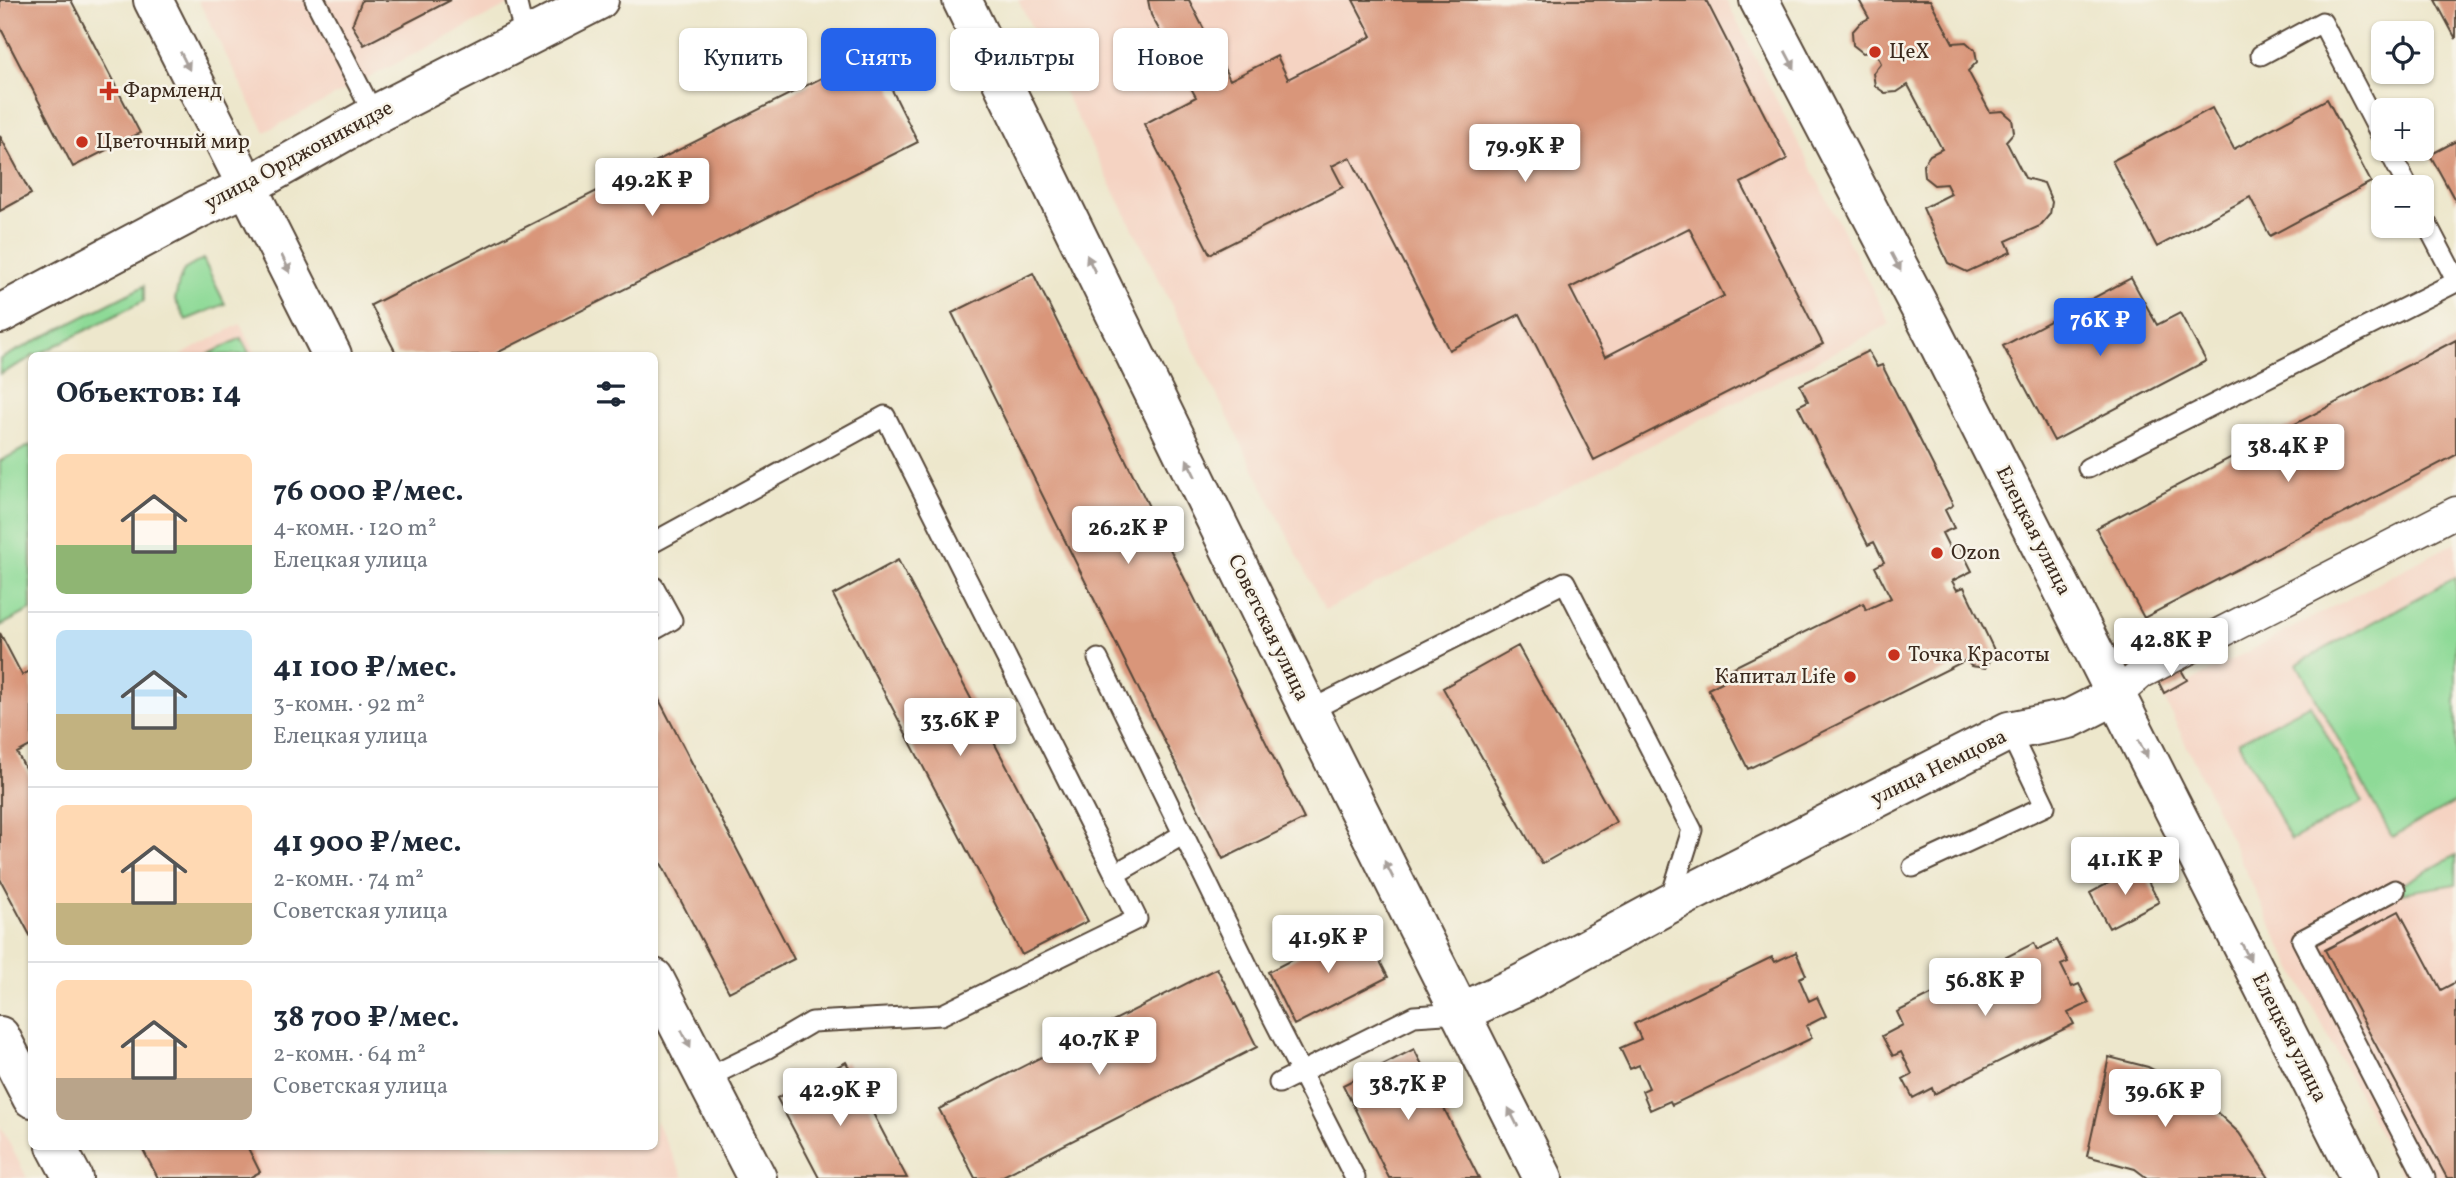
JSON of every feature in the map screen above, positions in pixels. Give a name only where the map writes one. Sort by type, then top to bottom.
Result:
[{"type":"street","points":[[153,0],[330,352]]},
{"type":"street","name":"улица Орджоникидзе","points":[[0,314],[187,215],[248,186],[374,115],[599,0]]},
{"type":"street","name":"Советская улица","points":[[962,0],[1309,711],[1543,1178]]},
{"type":"street","name":"Елецкая улица","points":[[1759,0],[1931,329],[2360,1178]]},
{"type":"street","name":"улица Немцова","points":[[1461,1013],[2009,731],[2069,719],[2116,695],[2142,674],[2456,512]]},
{"type":"street","points":[[658,986],[757,1178]]},
{"type":"street","points":[[0,1036],[28,1089]]},
{"type":"street","points":[[59,1150],[73,1178]]},
{"type":"lane","points":[[315,0],[374,115]]},
{"type":"lane","points":[[516,0],[525,38]]},
{"type":"lane","points":[[2261,55],[2322,22],[2371,116]]},
{"type":"lane","points":[[2088,468],[2456,281],[2434,238]]},
{"type":"lane","points":[[658,540],[885,416],[1137,919],[941,1015],[812,1022],[707,1079]]},
{"type":"lane","points":[[1309,711],[1566,582],[1692,831],[1669,904]]},
{"type":"lane","points":[[658,595],[672,621],[658,628]]},
{"type":"lane","points":[[1098,659],[1356,1178]]},
{"type":"lane","points":[[1913,867],[2045,806],[2009,731]]},
{"type":"lane","points":[[1115,874],[1184,834]]},
{"type":"lane","points":[[2396,890],[2302,940],[2425,1178]]},
{"type":"lane","points":[[1279,1083],[1414,1016],[1461,1013]]},
{"type":"shaded area","points":[[198,0],[518,0],[265,132]]},
{"type":"shaded area","points":[[1018,0],[1726,0],[1890,324],[1325,610],[1064,91],[1099,91],[1099,28],[1032,28]]},
{"type":"shaded area","points":[[240,324],[255,352],[187,352]]},
{"type":"shaded area","points":[[2456,542],[2456,1178],[2403,1178],[2283,950],[2163,696]]},
{"type":"shaded area","points":[[0,1125],[27,1178],[0,1178]]},
{"type":"shaded area","points":[[658,1126],[684,1178],[156,1178],[141,1150],[658,1150]]},
{"type":"green space","points":[[203,259],[225,304],[186,320],[175,300],[179,282],[184,270]]},
{"type":"green space","points":[[144,286],[144,301],[43,352],[28,352],[28,360],[0,374],[0,359]]},
{"type":"green space","points":[[241,338],[248,352],[213,352]]},
{"type":"green space","points":[[28,447],[28,612],[0,626],[0,461]]},
{"type":"green space","points":[[2456,577],[2456,802],[2392,837],[2297,664]]},
{"type":"green space","points":[[2310,704],[2363,802],[2291,840],[2238,742]]},
{"type":"green space","points":[[2456,855],[2456,884],[2402,893],[2399,886]]},
{"type":"building","points":[[0,0],[71,0],[140,133],[73,167],[0,27]]},
{"type":"building","points":[[362,0],[451,0],[364,45],[352,25]]},
{"type":"building","points":[[1148,0],[1189,0],[1203,28],[1158,28],[1151,15]]},
{"type":"building","points":[[1353,0],[1706,0],[1787,159],[1741,183],[1823,344],[1594,460],[1520,314],[1449,350],[1350,157],[1332,166],[1343,187],[1210,254],[1144,124],[1196,97],[1193,91],[1228,91],[1228,76],[1230,80],[1277,56],[1288,79],[1372,36]],"holes":[[[1689,228],[1724,296],[1605,357],[1570,288]]]},
{"type":"building","points":[[1859,0],[1930,0],[1953,43],[1966,42],[1975,50],[1977,62],[1968,71],[1990,112],[2003,111],[2012,119],[2014,132],[2006,141],[2025,178],[2044,183],[2052,202],[2050,214],[2040,226],[2006,241],[2011,252],[1967,272],[1948,263],[1923,208],[1951,194],[1946,184],[1934,185],[1924,177],[1923,165],[1930,155],[1942,149],[1908,85],[1897,92],[1885,93],[1875,86],[1873,73],[1881,63],[1875,51],[1863,53],[1853,45],[1852,32],[1869,18]]},
{"type":"building","points":[[2435,0],[2456,0],[2456,39]]},
{"type":"building","points":[[821,78],[821,91],[892,91],[918,142],[499,352],[395,352],[371,305],[796,91],[807,91],[807,85]]},
{"type":"building","points":[[2327,99],[2371,182],[2270,236],[2250,197],[2157,247],[2112,161],[2212,108],[2234,149]]},
{"type":"building","points":[[0,136],[31,194],[0,211]]},
{"type":"building","points":[[2456,141],[2456,202],[2433,161],[2434,153]]},
{"type":"building","points":[[1033,273],[1304,819],[1223,859],[952,313]]},
{"type":"building","points":[[2131,278],[2157,325],[2180,313],[2206,361],[2054,441],[2003,346]]},
{"type":"building","points":[[2456,340],[2456,455],[2144,618],[2096,528]]},
{"type":"building","points":[[1868,351],[1877,367],[1882,365],[1953,505],[1945,510],[1954,528],[1942,533],[1950,549],[1959,545],[1972,571],[1952,581],[1957,590],[1964,587],[1995,652],[1986,668],[1971,666],[1966,660],[1748,769],[1708,689],[1724,681],[1720,674],[1863,603],[1866,610],[1891,598],[1875,567],[1884,562],[1874,542],[1868,545],[1798,406],[1808,401],[1800,385]]},
{"type":"building","points":[[898,560],[1088,921],[1022,955],[833,595]]},
{"type":"building","points":[[0,633],[22,675],[28,672],[28,747],[17,753],[28,774],[28,932],[0,879]]},
{"type":"building","points":[[1518,646],[1616,822],[1542,864],[1443,688]]},
{"type":"building","points":[[2177,663],[2187,680],[2164,693],[2155,675]]},
{"type":"building","points":[[658,698],[794,959],[729,992],[658,858]]},
{"type":"building","points":[[2140,866],[2159,902],[2109,928],[2090,893]]},
{"type":"building","points":[[2399,911],[2441,990],[2456,982],[2456,1178],[2447,1178],[2325,950]]},
{"type":"building","points":[[1361,924],[1388,977],[1294,1025],[1268,972]]},
{"type":"building","points":[[2057,940],[2068,962],[2061,965],[2072,987],[2079,984],[2089,1003],[2068,1013],[2074,1024],[1934,1094],[1932,1088],[1913,1098],[1903,1079],[1912,1074],[1901,1052],[1893,1056],[1882,1036],[1903,1025],[1897,1012],[2034,943],[2037,950]]},
{"type":"building","points":[[1796,952],[1806,975],[1799,978],[1809,1001],[1817,997],[1826,1016],[1806,1026],[1812,1038],[1672,1105],[1670,1101],[1650,1110],[1642,1091],[1649,1088],[1639,1065],[1630,1069],[1620,1048],[1641,1039],[1634,1024],[1772,957],[1775,962]]},
{"type":"building","points":[[1217,968],[1257,1047],[999,1178],[975,1178],[939,1109]]},
{"type":"building","points":[[1414,1049],[1479,1178],[1389,1178],[1343,1085]]},
{"type":"building","points":[[2109,1057],[2148,1067],[2194,1091],[2239,1133],[2269,1178],[2147,1178],[2135,1169],[2087,1156]]},
{"type":"building","points":[[846,1062],[907,1178],[819,1178],[777,1098]]},
{"type":"building","points":[[143,1150],[249,1150],[260,1172],[249,1178],[158,1178]]},
{"type":"place","name":"ЦеХ","points":[[1875,52]]},
{"type":"place","name":"Фармленд","points":[[109,91]]},
{"type":"place","name":"Цветочный мир","points":[[82,142]]},
{"type":"place","name":"Ozon","points":[[1937,553]]},
{"type":"place","name":"Точка Красоты","points":[[1894,655]]},
{"type":"place","name":"Капитал Life","points":[[1850,677]]}]
